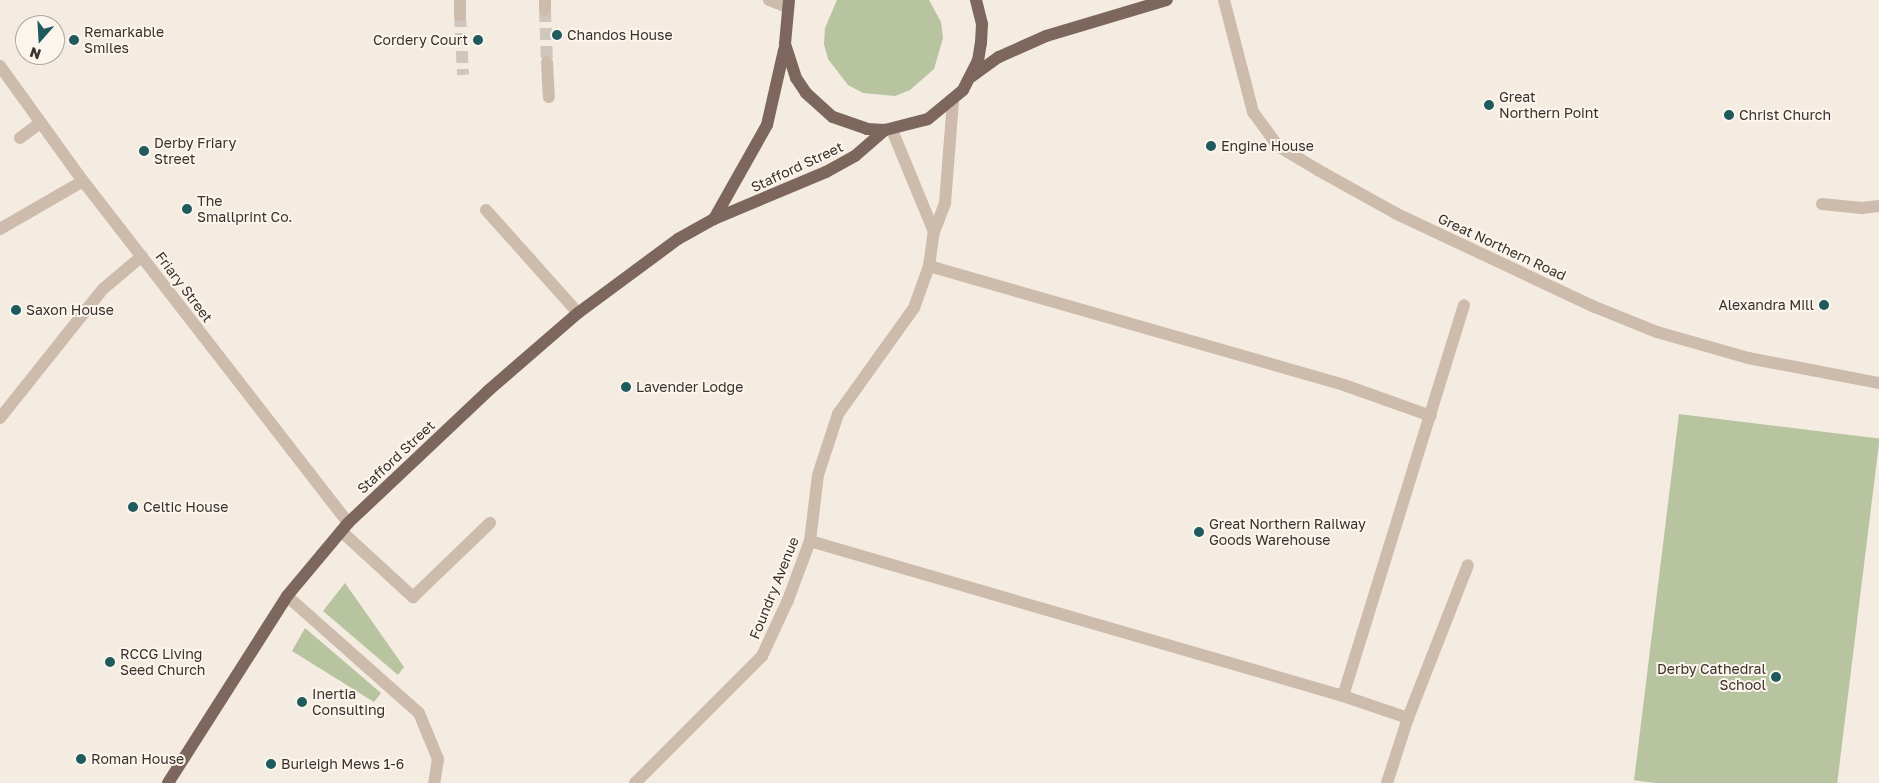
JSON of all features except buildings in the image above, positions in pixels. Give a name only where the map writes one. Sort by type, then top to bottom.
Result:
[{"type":"main road","points":[[971,77],[981,43],[982,24],[976,0]]},
{"type":"main road","points":[[785,44],[796,78],[818,106],[850,124],[889,130],[928,120],[953,101],[971,77],[999,57],[1046,36],[1156,1]]},
{"type":"main road","name":"Stafford Street","points":[[714,219],[767,126],[777,94],[785,44],[788,3]]},
{"type":"main road","name":"Stafford Street","points":[[168,783],[287,596],[344,527],[578,313],[678,239],[714,219],[826,172],[855,156],[889,130]]},
{"type":"street","points":[[460,0],[460,15]]},
{"type":"street","points":[[769,0],[788,3]]},
{"type":"street","name":"Great Northern Road","points":[[1224,0],[1253,112],[1278,146],[1318,170],[1398,214],[1594,307],[1656,332],[1748,358],[1879,383]]},
{"type":"street","points":[[547,62],[549,97]]},
{"type":"street","name":"Friary Street","points":[[0,66],[83,181],[142,256],[344,527],[413,596],[490,523]]},
{"type":"street","name":"Foundry Avenue","points":[[635,783],[762,656],[788,600],[810,542],[818,475],[838,414],[914,308],[929,266],[934,232],[945,203],[953,101]]},
{"type":"street","points":[[20,138],[41,122]]},
{"type":"street","points":[[889,130],[934,232]]},
{"type":"street","points":[[0,229],[83,181]]},
{"type":"street","points":[[1822,204],[1862,208],[1879,206]]},
{"type":"street","points":[[486,210],[578,313]]},
{"type":"street","points":[[0,418],[103,289],[142,256]]},
{"type":"street","points":[[929,266],[1344,385],[1432,416]]},
{"type":"street","points":[[1343,696],[1432,416],[1464,305]]},
{"type":"street","points":[[810,542],[1343,696],[1408,718]]},
{"type":"street","points":[[1387,783],[1408,718],[1468,565]]},
{"type":"street","points":[[287,596],[419,713],[438,759],[434,783]]},
{"type":"green space","points":[[837,0],[929,0],[941,22],[943,38],[934,69],[910,90],[895,96],[863,93],[848,85],[828,59],[824,44],[825,28]]},
{"type":"green space","name":"Derby Cathedral School","points":[[1679,414],[1879,439],[1837,783],[1656,783],[1634,780]]},
{"type":"green space","points":[[345,583],[404,667],[398,675],[323,611]]},
{"type":"green space","points":[[305,628],[381,693],[374,702],[292,651]]},
{"type":"tunnel","points":[[545,10],[547,62]]},
{"type":"tunnel","points":[[460,15],[463,75]]},
{"type":"place","name":"Chandos House","points":[[557,35]]},
{"type":"place","name":"Remarkable Smiles","points":[[74,40]]},
{"type":"place","name":"Cordery Court","points":[[478,40]]},
{"type":"place","name":"Great Northern Point","points":[[1489,105]]},
{"type":"place","name":"Christ Church","points":[[1729,115]]},
{"type":"place","name":"Engine House","points":[[1211,146]]},
{"type":"place","name":"Derby Friary Street","points":[[144,151]]},
{"type":"place","name":"The Smallprint Co.","points":[[187,209]]},
{"type":"place","name":"Alexandra Mill","points":[[1824,305]]},
{"type":"place","name":"Saxon House","points":[[16,310]]},
{"type":"place","name":"Lavender Lodge","points":[[626,387]]},
{"type":"place","name":"Celtic House","points":[[133,507]]},
{"type":"place","name":"Great Northern Railway Goods Warehouse","points":[[1199,532]]},
{"type":"place","name":"RCCG Living Seed Church","points":[[110,662]]},
{"type":"place","name":"Derby Cathedral School","points":[[1776,677]]},
{"type":"place","name":"Inertia Consulting","points":[[302,702]]},
{"type":"place","name":"Roman House","points":[[81,759]]},
{"type":"place","name":"Burleigh Mews 1-6","points":[[271,764]]}]
